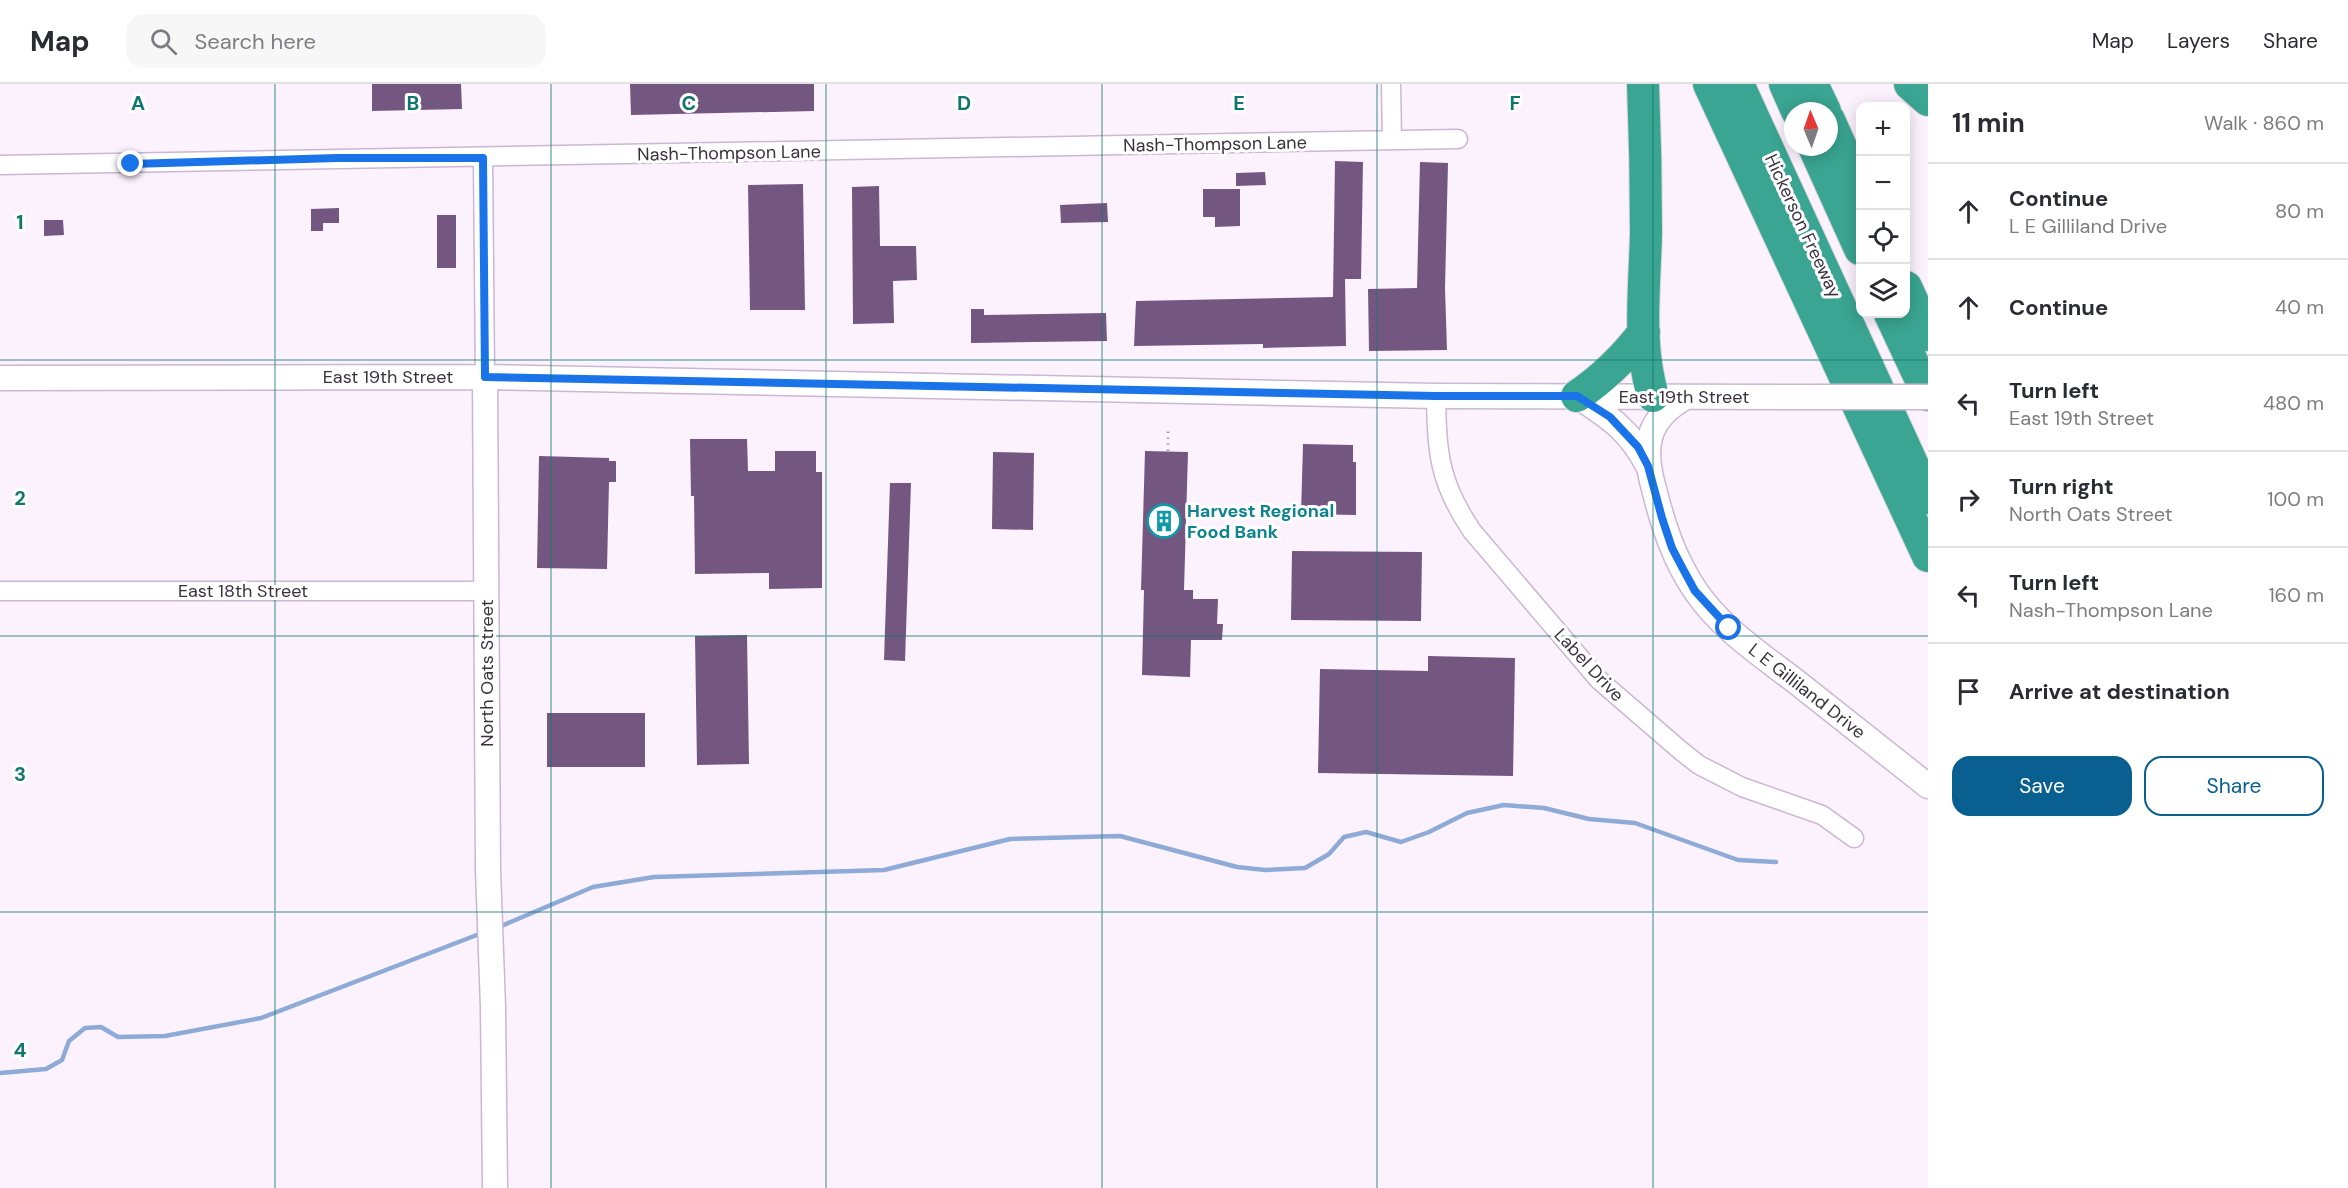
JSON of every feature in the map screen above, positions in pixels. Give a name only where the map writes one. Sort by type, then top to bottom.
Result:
[{"type":"highway","points":[[1643,84],[1646,198],[1644,356],[1653,396]]},
{"type":"highway","points":[[1709,84],[1928,556]]},
{"type":"highway","name":"Hickerson Freeway","points":[[1738,84],[1928,498]]},
{"type":"highway","points":[[1785,84],[1793,102]]},
{"type":"highway","points":[[1812,84],[1821,102]]},
{"type":"highway","points":[[1910,84],[1928,100]]},
{"type":"highway","points":[[1838,140],[1856,180]]},
{"type":"highway","points":[[1818,156],[1856,240]]},
{"type":"highway","points":[[1910,297],[1928,335]]},
{"type":"highway","points":[[1892,318],[1928,396]]},
{"type":"highway","points":[[1577,396],[1599,382],[1620,362],[1644,332]]},
{"type":"street","points":[[1391,84],[1392,140]]},
{"type":"street","name":"Nash-Thompson Lane","points":[[0,165],[1458,139]]},
{"type":"street","name":"North Oats Street","points":[[483,158],[495,1188]]},
{"type":"street","name":"East 19th Street","points":[[0,378],[485,377],[1436,396],[1928,396]]},
{"type":"street","name":"Label Drive","points":[[1436,396],[1438,456],[1443,476],[1461,513],[1472,531],[1599,680],[1699,765],[1743,787],[1822,815],[1854,838]]},
{"type":"street","points":[[1577,396],[1620,426],[1638,447],[1648,466]]},
{"type":"street","name":"L E Gilliland Drive","points":[[1686,397],[1669,406],[1655,425],[1649,441],[1648,466],[1672,548],[1695,591],[1713,612],[1749,645],[1928,786]]},
{"type":"street","name":"East 18th Street","points":[[0,591],[487,591]]},
{"type":"path","points":[[1168,430],[1168,451]]},
{"type":"building","points":[[372,84],[461,84],[462,109],[372,111]]},
{"type":"building","points":[[630,84],[814,84],[814,111],[631,115]]},
{"type":"building","points":[[1335,161],[1363,162],[1361,279],[1345,279],[1346,346],[1263,348],[1263,344],[1134,346],[1136,301],[1333,297]]},
{"type":"building","points":[[1420,162],[1448,163],[1445,288],[1447,350],[1369,351],[1368,289],[1417,288]]},
{"type":"building","points":[[1265,172],[1266,185],[1236,186],[1236,173]]},
{"type":"building","points":[[803,184],[805,310],[750,310],[748,185]]},
{"type":"building","points":[[879,186],[880,246],[916,246],[917,280],[893,281],[894,323],[853,324],[852,187]]},
{"type":"building","points":[[1203,189],[1240,189],[1240,226],[1215,227],[1215,217],[1203,217]]},
{"type":"building","points":[[1107,203],[1108,222],[1061,223],[1060,205]]},
{"type":"building","points":[[339,208],[339,223],[323,223],[323,231],[311,231],[311,209]]},
{"type":"building","points":[[437,215],[456,215],[456,268],[437,268]]},
{"type":"building","points":[[44,220],[63,220],[64,235],[44,236]]},
{"type":"building","points":[[971,309],[984,309],[984,315],[1106,313],[1107,341],[971,343]]},
{"type":"building","points":[[690,439],[747,439],[748,471],[775,471],[775,451],[816,451],[816,472],[822,472],[822,588],[769,589],[769,573],[695,574],[694,496],[691,496]]},
{"type":"building","points":[[1303,444],[1353,445],[1353,462],[1356,462],[1356,515],[1301,514]]},
{"type":"building","name":"Harvest Regional Food Bank","points":[[1145,451],[1188,452],[1184,590],[1193,590],[1193,599],[1218,599],[1217,624],[1223,624],[1222,640],[1191,640],[1190,677],[1142,675],[1144,590],[1141,590]]},
{"type":"building","points":[[993,452],[1034,453],[1033,530],[992,529]]},
{"type":"building","points":[[539,456],[609,458],[609,461],[616,461],[616,482],[609,482],[607,569],[537,568]]},
{"type":"building","points":[[890,483],[911,483],[905,661],[884,660]]},
{"type":"building","points":[[1292,551],[1422,552],[1421,621],[1291,620]]},
{"type":"building","points":[[747,635],[749,764],[697,765],[695,636]]},
{"type":"building","points":[[1428,656],[1515,658],[1513,776],[1318,773],[1320,669],[1428,671]]},
{"type":"building","points":[[547,713],[645,713],[645,767],[547,767]]},
{"type":"waterway","points":[[499,927],[593,887],[654,877],[884,870],[1010,839],[1120,836],[1237,867],[1265,870],[1305,868],[1329,854],[1344,837],[1366,832],[1401,842],[1429,832],[1467,813],[1504,805],[1544,808],[1589,819],[1635,823],[1738,860],[1776,862]]},
{"type":"waterway","points":[[0,1073],[46,1069],[62,1060],[69,1041],[85,1028],[101,1027],[118,1037],[165,1036],[261,1018],[482,933]]},
{"type":"place","name":"Harvest Regional Food Bank","points":[[1164,521]]},
{"type":"route","points":[[131,164],[337,158],[483,158],[485,377],[1436,396],[1577,396],[1610,417],[1638,447],[1648,466],[1672,548],[1695,591],[1729,628]]}]
